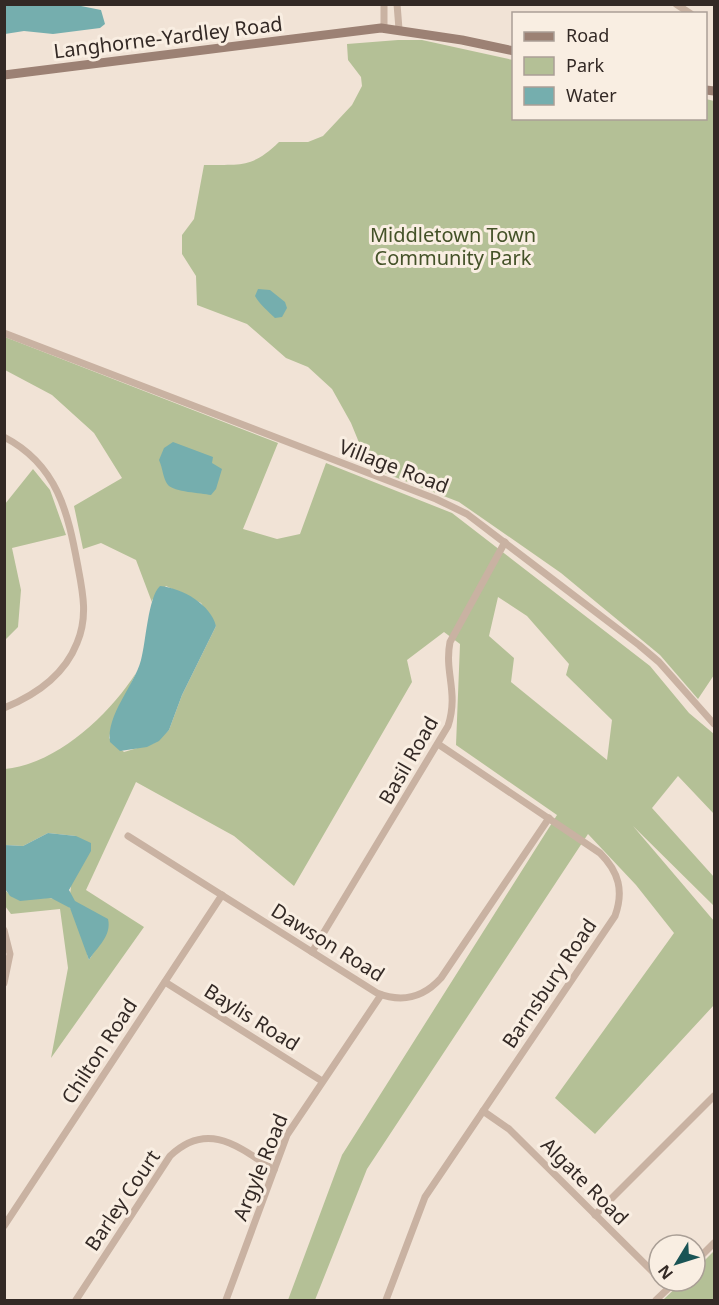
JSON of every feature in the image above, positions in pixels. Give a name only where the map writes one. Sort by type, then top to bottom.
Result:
[{"type":"main road","name":"Langhorne-Yardley Road","points":[[4,75],[384,28],[512,51]]},
{"type":"street","points":[[384,4],[384,28]]},
{"type":"street","points":[[397,4],[399,29]]},
{"type":"street","name":"Village Road","points":[[4,333],[436,499],[467,514],[659,662],[714,724]]},
{"type":"street","points":[[4,437],[40,466],[63,498],[69,516],[84,601],[84,621],[77,643],[66,664],[51,681],[29,698],[4,708]]},
{"type":"street","name":"Basil Road","points":[[312,951],[448,726],[454,703],[448,654],[450,642],[505,542]]},
{"type":"street","name":"Barnsbury Road","points":[[386,1300],[425,1197],[615,916],[620,887],[609,862],[549,818],[438,744]]},
{"type":"street","name":"Dawson Road","points":[[128,836],[381,995],[407,999],[433,987],[549,818]]},
{"type":"street","name":"Chilton Road","points":[[4,1226],[222,895]]},
{"type":"street","points":[[4,930],[9,954],[4,983]]},
{"type":"street","name":"Baylis Road","points":[[165,982],[322,1081]]},
{"type":"street","name":"Argyle Road","points":[[226,1300],[287,1135],[381,995]]},
{"type":"street","points":[[595,1215],[714,1095]]},
{"type":"street","name":"Algate Road","points":[[483,1111],[509,1129],[647,1267]]},
{"type":"street","name":"Barley Court","points":[[76,1300],[178,1149],[196,1140],[216,1138],[235,1145],[274,1170]]},
{"type":"green space","name":"Middletown Town Community Park","points":[[422,40],[512,60],[512,120],[707,120],[707,99],[714,101],[714,675],[698,699],[660,655],[561,573],[459,502],[369,467],[351,423],[332,389],[308,367],[286,358],[247,324],[197,305],[196,276],[182,254],[182,235],[194,219],[204,165],[245,163],[261,157],[279,142],[308,142],[323,136],[352,105],[362,86],[361,77],[348,60],[347,44]]},
{"type":"green space","points":[[5,337],[278,443],[243,529],[277,539],[300,534],[326,463],[452,513],[650,666],[689,713],[714,734],[714,814],[678,776],[652,808],[714,877],[714,906],[633,826],[714,921],[714,1005],[595,1134],[555,1098],[674,933],[636,885],[588,834],[367,1169],[315,1300],[288,1300],[342,1155],[557,815],[456,745],[460,644],[444,632],[407,660],[412,682],[294,886],[234,836],[136,782],[86,890],[144,927],[51,1058],[68,968],[60,909],[11,914],[5,906],[4,889],[11,896],[19,899],[44,898],[61,901],[69,907],[76,918],[89,960],[96,949],[70,895],[76,836],[48,833],[23,846],[5,845],[5,769],[44,758],[80,735],[111,705],[136,673],[113,721],[109,738],[124,752],[154,743],[169,730],[182,695],[216,626],[201,603],[166,586],[152,600],[153,605],[136,560],[101,543],[83,549],[74,506],[122,478],[94,433],[52,395],[5,370]],"holes":[[[498,597],[527,616],[569,664],[566,675],[612,720],[607,760],[511,682],[514,658],[489,636]]]},
{"type":"green space","points":[[33,469],[50,490],[66,535],[12,548],[21,590],[18,627],[5,640],[5,504]]},
{"type":"green space","points":[[714,1251],[714,1300],[663,1300],[670,1293],[707,1293],[707,1258]]},
{"type":"water","points":[[4,5],[76,5],[101,10],[105,24],[100,28],[53,34],[24,31],[5,34]]},
{"type":"water","points":[[258,289],[270,290],[285,302],[287,308],[282,317],[275,318],[259,302],[255,296]]},
{"type":"water","points":[[173,442],[213,457],[212,463],[222,469],[216,489],[211,495],[182,491],[168,485],[159,460],[164,448]]},
{"type":"water","points":[[160,586],[178,590],[195,599],[208,611],[216,626],[182,695],[169,730],[159,741],[147,747],[120,751],[110,742],[112,721],[141,660],[150,610]]},
{"type":"water","points":[[48,833],[76,836],[91,843],[91,851],[69,890],[75,901],[108,919],[106,936],[89,960],[70,908],[51,898],[20,901],[10,896],[5,889],[5,845],[23,846]]}]
